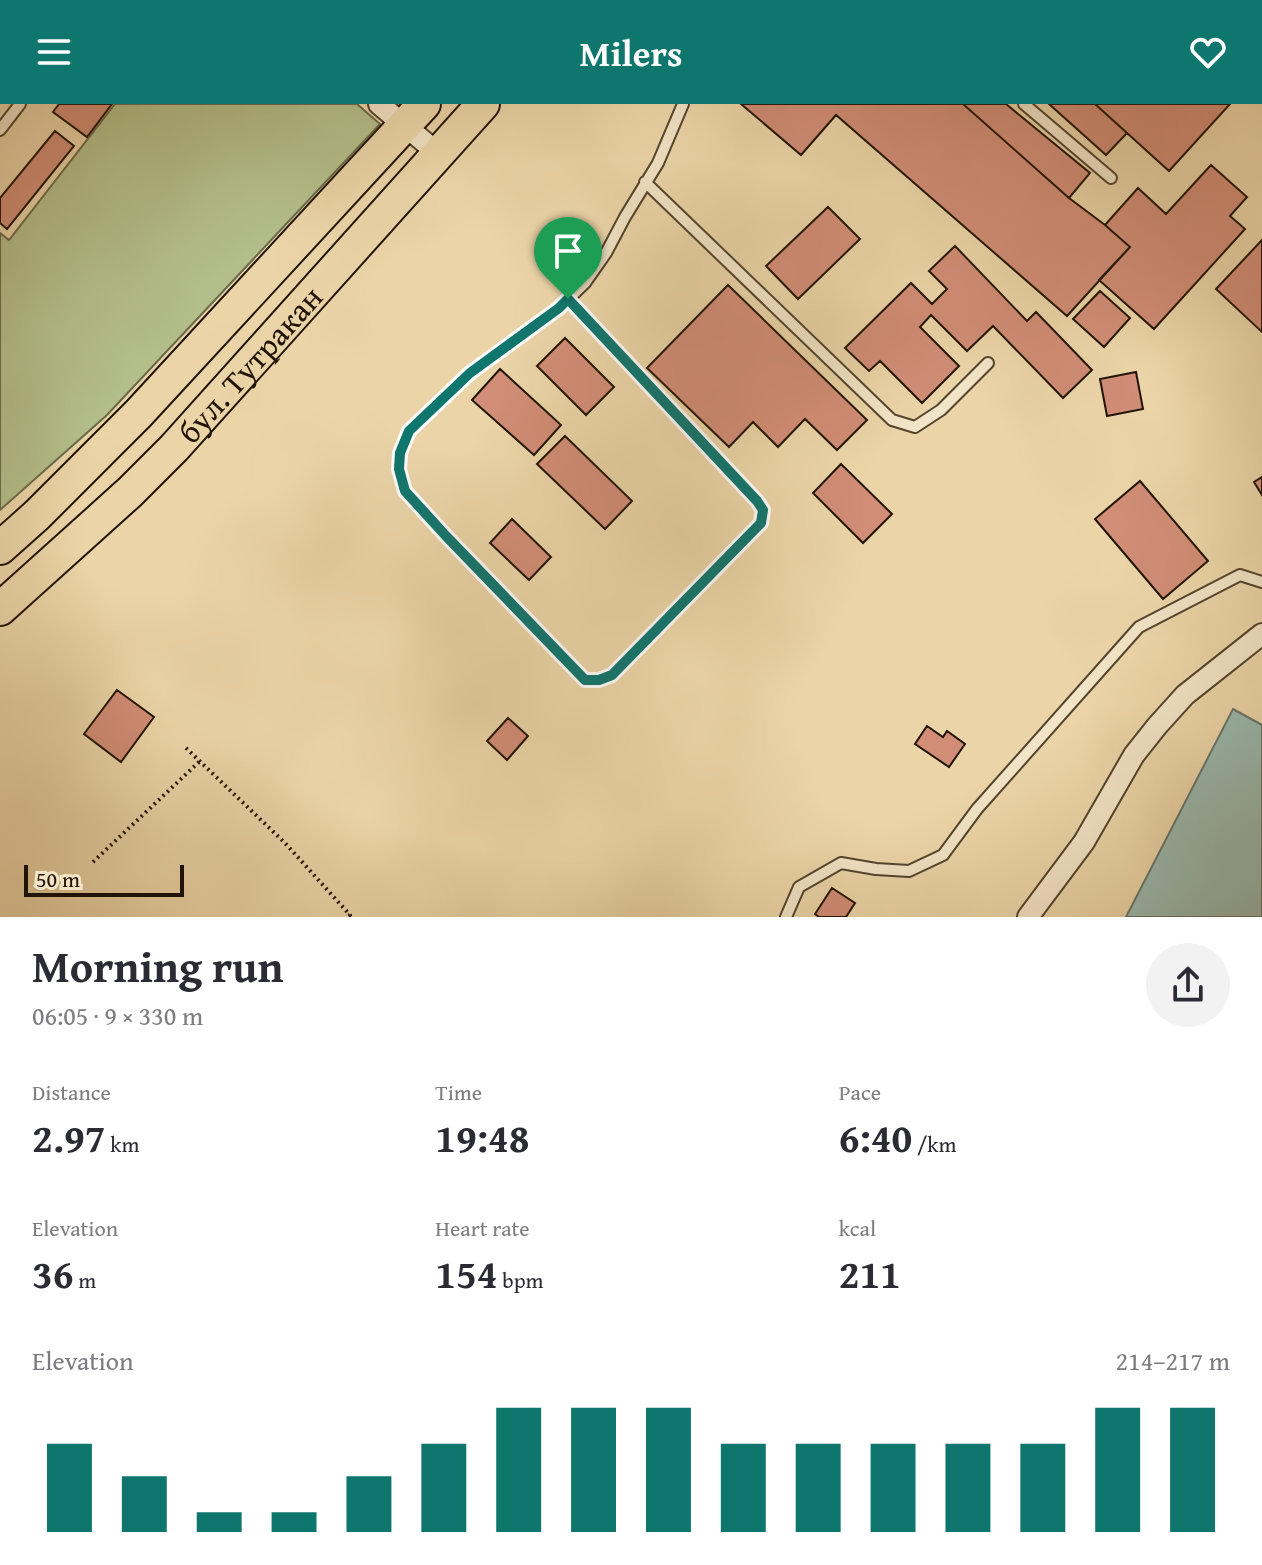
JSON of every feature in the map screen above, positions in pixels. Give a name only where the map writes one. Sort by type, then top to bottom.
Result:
[{"type":"main road","name":"бул. Тутракан","points":[[0,609],[130,492],[174,448],[483,104]]},
{"type":"main road","name":"бул. Тутракан","points":[[0,548],[139,413],[415,115]]},
{"type":"street","points":[[379,104],[415,115],[440,155]]},
{"type":"street","points":[[1028,917],[1084,842],[1134,755],[1157,726],[1185,695],[1262,634]]},
{"type":"lane","points":[[0,130],[20,104]]},
{"type":"lane","points":[[568,299],[763,510],[761,523],[612,675],[599,680],[585,680],[405,491],[399,469],[400,453],[409,431],[470,373],[559,308],[568,299],[585,283],[658,163],[683,104]]},
{"type":"lane","points":[[1024,104],[1111,178]]},
{"type":"lane","points":[[645,182],[892,420],[915,427],[941,410],[988,363]]},
{"type":"lane","points":[[786,917],[799,887],[841,863],[909,871],[943,855],[977,809],[1139,627],[1240,575],[1262,582]]},
{"type":"path","points":[[186,748],[285,843],[350,915],[346,917]]},
{"type":"path","points":[[93,862],[199,762]]},
{"type":"green space","points":[[115,104],[357,104],[380,124],[107,415],[0,510],[0,233],[9,240]]},
{"type":"water","points":[[1233,709],[1262,725],[1262,917],[1126,917]]},
{"type":"building","points":[[59,104],[112,104],[87,137],[53,112]]},
{"type":"building","points":[[741,104],[963,104],[1069,198],[1130,247],[1067,316],[836,115],[801,155]]},
{"type":"building","points":[[963,104],[1006,104],[1090,173],[1069,198]]},
{"type":"building","points":[[1049,104],[1095,104],[1127,133],[1106,155]]},
{"type":"building","points":[[1095,104],[1230,104],[1169,171]]},
{"type":"building","points":[[55,131],[74,146],[7,229],[0,223],[0,198]]},
{"type":"building","points":[[1211,165],[1247,197],[1230,216],[1245,229],[1154,329],[1099,280],[1130,247],[1105,225],[1138,188],[1166,214]]},
{"type":"building","points":[[828,207],[860,239],[798,299],[766,266]]},
{"type":"building","points":[[1262,240],[1262,332],[1216,289]]},
{"type":"building","points":[[955,246],[1027,321],[1036,312],[1092,370],[1063,398],[993,326],[967,351],[931,315],[920,327],[959,366],[922,403],[880,361],[869,371],[845,348],[911,283],[932,304],[947,289],[929,271]]},
{"type":"building","points":[[728,285],[867,420],[837,450],[805,419],[778,447],[753,422],[729,447],[647,368]]},
{"type":"building","points":[[1100,291],[1130,318],[1104,347],[1073,319]]},
{"type":"building","points":[[565,338],[614,387],[586,415],[537,366]]},
{"type":"building","points":[[500,369],[561,425],[534,455],[472,400]]},
{"type":"building","points":[[1136,372],[1143,409],[1107,416],[1100,379]]},
{"type":"building","points":[[565,436],[632,501],[605,529],[537,464]]},
{"type":"building","points":[[841,464],[892,514],[863,543],[813,493]]},
{"type":"building","points":[[1262,477],[1262,495],[1254,482]]},
{"type":"building","points":[[1140,481],[1208,561],[1163,599],[1095,519]]},
{"type":"building","points":[[512,519],[551,557],[529,580],[490,543]]},
{"type":"building","points":[[117,690],[154,717],[121,762],[84,734]]},
{"type":"building","points":[[508,718],[528,736],[507,760],[487,741]]},
{"type":"building","points":[[927,726],[943,737],[947,731],[965,744],[949,767],[915,744]]},
{"type":"building","points":[[832,888],[855,903],[846,917],[819,917],[815,914]]},
{"type":"route","points":[[568,299],[763,510],[761,523],[612,675],[599,680],[585,680],[446,536],[405,491],[399,469],[400,453],[409,431],[470,373],[568,299]]}]
